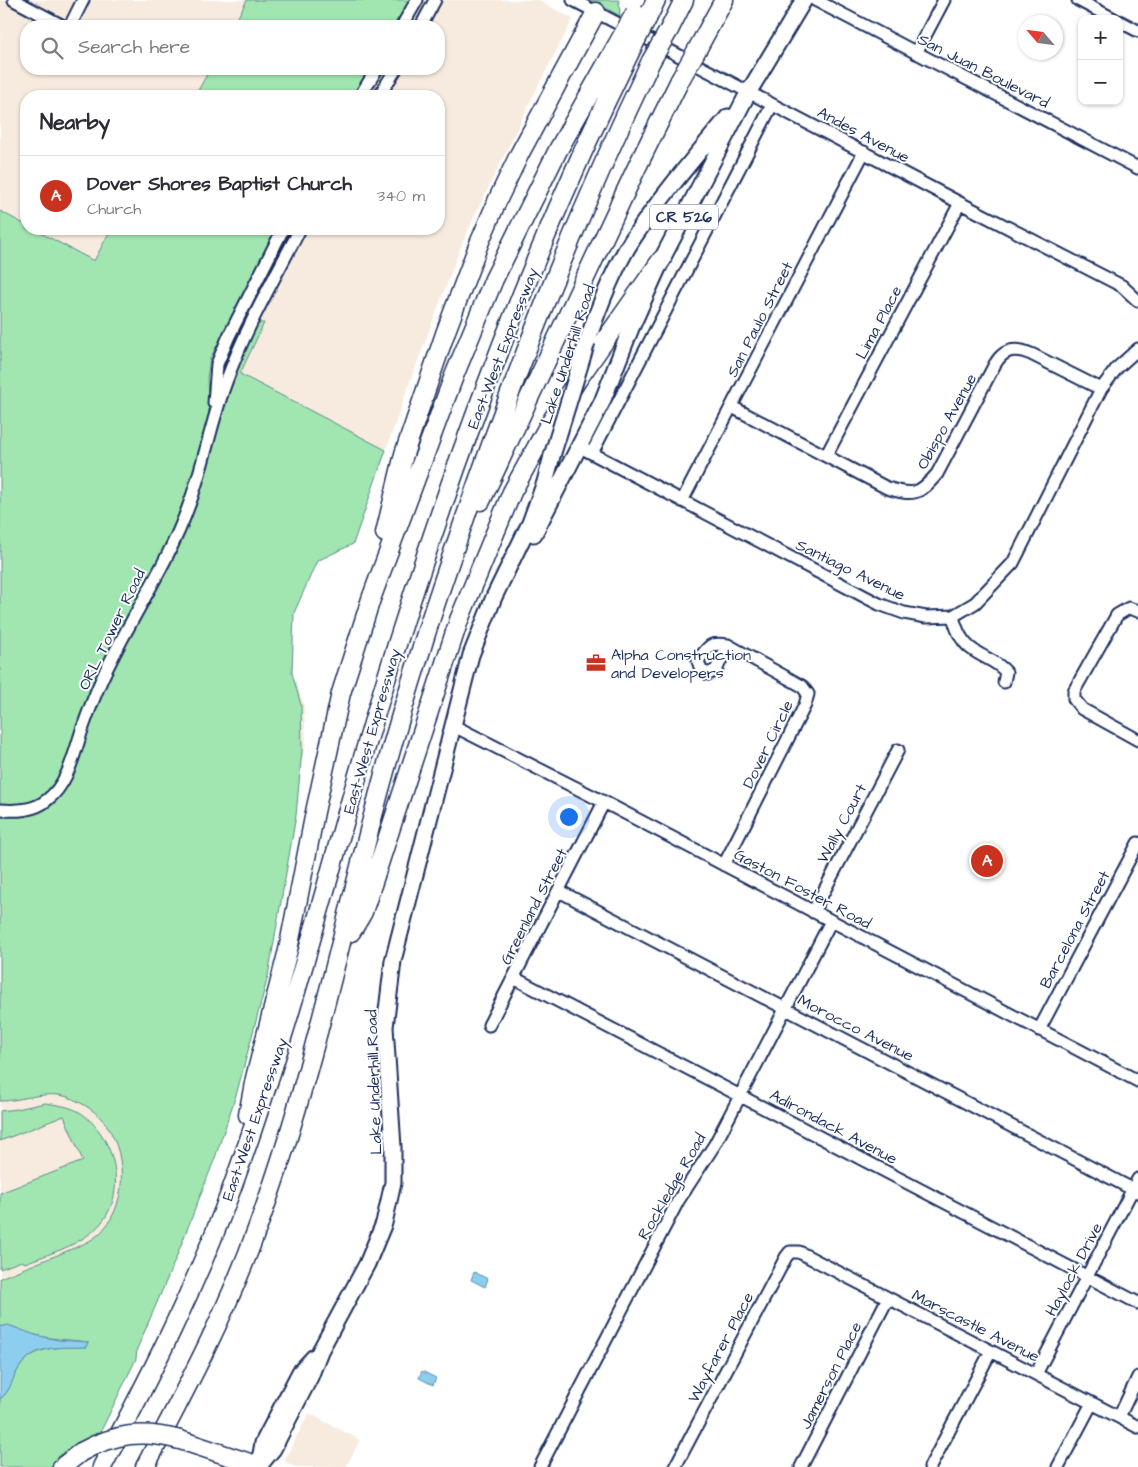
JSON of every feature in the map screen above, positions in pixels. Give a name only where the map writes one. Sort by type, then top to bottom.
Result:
[{"type":"highway","points":[[233,1187],[255,1078],[288,950],[320,784],[341,693],[371,599],[454,376],[494,279],[558,150],[623,50],[642,11],[656,0]]},
{"type":"highway","name":"East-West Expressway","points":[[145,1467],[215,1330],[258,1229],[301,1094],[340,952],[372,822],[421,647],[489,447],[530,340],[598,175],[651,61],[684,0]]},
{"type":"highway","points":[[455,547],[480,503],[637,167],[680,80],[724,0]]},
{"type":"highway","points":[[371,599],[404,454],[446,331],[478,246],[520,153],[596,12]]},
{"type":"highway","name":"East-West Expressway","points":[[102,1467],[149,1379],[182,1310],[233,1187],[262,1104],[296,993],[384,686],[444,503],[476,414],[623,50]]},
{"type":"highway","points":[[340,952],[363,912],[459,620],[512,492],[547,428],[578,379],[662,259]]},
{"type":"highway","points":[[62,1467],[81,1452],[109,1438],[124,1435],[154,1434],[180,1440],[260,1466]]},
{"type":"main road","name":"Lake Underhill Road","points":[[471,655],[586,450],[602,402],[631,328],[662,259],[748,93],[804,0]]},
{"type":"main road","name":"Lake Underhill Road","points":[[260,1466],[273,1449],[310,1377],[320,1351],[367,1264],[384,1223],[393,1183],[393,1147],[385,1027],[393,962],[471,655],[494,597],[530,523],[545,482],[586,342],[608,285],[632,239],[657,205],[748,93]]},
{"type":"street","points":[[14,0],[52,20]]},
{"type":"street","points":[[73,20],[83,0]]},
{"type":"street","points":[[405,20],[417,0]]},
{"type":"street","points":[[423,20],[435,0]]},
{"type":"street","name":"Andes Avenue","points":[[573,0],[748,93],[1122,286],[1138,301]]},
{"type":"street","name":"San Juan Boulevard","points":[[815,0],[1138,168]]},
{"type":"street","points":[[916,53],[944,0]]},
{"type":"street","points":[[1078,0],[1106,15]]},
{"type":"street","points":[[1123,24],[1138,31]]},
{"type":"street","points":[[364,90],[373,75]]},
{"type":"street","points":[[383,90],[392,75]]},
{"type":"street","name":"Lake Underhill Road","points":[[586,450],[772,105]]},
{"type":"street","name":"San Paulo Street","points":[[682,501],[864,152]]},
{"type":"street","name":"Lima Place","points":[[826,456],[960,203]]},
{"type":"street","name":"ORL Tower Road","points":[[213,423],[217,364],[245,303],[280,235]]},
{"type":"street","name":"ORL Tower Road","points":[[0,810],[18,811],[34,807],[47,800],[58,788],[69,769],[86,720],[110,662],[174,540],[189,505],[229,372],[258,310],[297,235]]},
{"type":"street","points":[[245,303],[258,310]]},
{"type":"street","name":"Santiago Avenue","points":[[586,450],[879,604],[904,613],[926,617],[953,616],[975,603],[1013,563],[1101,389],[1117,368],[1138,349]]},
{"type":"street","name":"Obispo Avenue","points":[[732,407],[886,488],[902,493],[917,492],[926,487],[937,474],[1000,355],[1011,350],[1021,350],[1101,389]]},
{"type":"street","points":[[1138,611],[1129,608],[1117,615],[1074,691],[1074,699],[1082,709],[1138,740]]},
{"type":"street","points":[[953,616],[957,630],[972,650],[1000,664],[1006,672],[1004,682]]},
{"type":"street","name":"Dover Circle","points":[[724,865],[805,705],[808,694],[802,686],[728,644]]},
{"type":"street","name":"Gaston Foster Road","points":[[452,725],[604,802],[1138,1081]]},
{"type":"street","name":"Wally Court","points":[[813,912],[898,750]]},
{"type":"street","name":"Greenland Street","points":[[489,1025],[604,802]]},
{"type":"street","name":"Barcelona Street","points":[[1039,1030],[1138,843]]},
{"type":"street","name":"Morocco Avenue","points":[[559,891],[1136,1187]]},
{"type":"street","name":"Rockledge Road","points":[[540,1467],[678,1201],[715,1144],[830,921]]},
{"type":"street","name":"Adirondack Avenue","points":[[514,978],[1138,1303]]},
{"type":"street","name":"Haylock Drive","points":[[1036,1374],[1136,1187]]},
{"type":"street","name":"Wayfarer Place","points":[[675,1467],[786,1257],[790,1252],[799,1252]]},
{"type":"street","name":"Marscastle Avenue","points":[[799,1252],[1138,1427]]},
{"type":"street","name":"Jamerson Place","points":[[801,1467],[888,1298]]},
{"type":"street","points":[[930,1467],[991,1351]]},
{"type":"street","points":[[1119,1417],[1138,1377]]},
{"type":"street","points":[[1058,1467],[1092,1403]]},
{"type":"shaded area","points":[[0,0],[540,0],[573,19],[537,88],[458,254],[407,390],[353,544],[317,561],[294,613],[292,673],[304,704],[306,744],[289,813],[268,976],[225,1121],[0,1467]]},
{"type":"shaded area","points":[[309,1413],[360,1440],[346,1467],[295,1467],[284,1461]]},
{"type":"green space","points":[[247,0],[410,0],[399,20],[236,20]]},
{"type":"green space","points":[[591,0],[619,0],[620,16]]},
{"type":"green space","points":[[207,75],[367,75],[358,90],[198,90]]},
{"type":"green space","points":[[0,211],[20,222],[20,235],[44,235],[94,261],[108,235],[273,235],[210,359],[207,378],[209,418],[183,505],[171,536],[64,769],[58,780],[38,799],[22,804],[0,806]]},
{"type":"green space","points":[[260,323],[264,323],[240,374],[386,450],[353,544],[317,561],[294,613],[292,673],[301,705],[302,750],[296,816],[268,976],[237,1092],[215,1158],[174,1263],[137,1349],[136,1359],[100,1433],[74,1448],[54,1467],[0,1467],[0,1399],[8,1390],[22,1364],[38,1352],[55,1348],[86,1347],[88,1342],[42,1337],[10,1326],[0,1327],[0,1278],[80,1246],[98,1235],[108,1224],[115,1211],[119,1197],[121,1167],[119,1152],[107,1126],[90,1108],[74,1099],[59,1095],[42,1095],[0,1101],[0,814],[47,805],[104,685],[175,547],[226,391],[254,329]]},
{"type":"green space","points":[[45,1103],[64,1106],[81,1113],[102,1135],[114,1164],[114,1194],[110,1209],[102,1222],[86,1237],[56,1252],[25,1263],[22,1261],[0,1269],[0,1193],[83,1161],[64,1116],[0,1141],[0,1111]]},
{"type":"water","points":[[474,1272],[488,1279],[485,1287],[471,1280]]},
{"type":"water","points":[[8,1325],[35,1335],[58,1340],[88,1342],[86,1347],[46,1349],[30,1356],[22,1363],[8,1390],[0,1399],[0,1327]]},
{"type":"water","points":[[422,1371],[436,1378],[433,1385],[419,1378]]},
{"type":"place","name":"Alpha Construction and Developers","points":[[596,663]]},
{"type":"place","name":"Dover Shores Baptist Church","points":[[987,861]]}]
